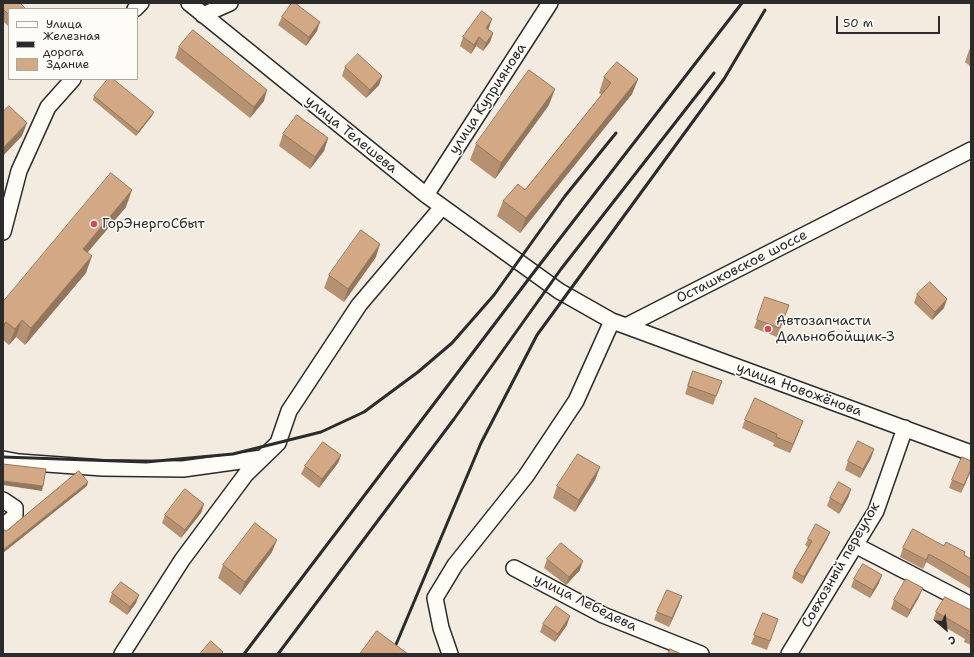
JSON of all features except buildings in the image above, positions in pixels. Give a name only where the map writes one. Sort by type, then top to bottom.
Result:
[{"type":"street","name":"улица Телешева","points":[[189,3],[426,195],[559,291],[612,321]]},
{"type":"street","points":[[203,15],[230,3]]},
{"type":"street","name":"улица Куприянова","points":[[426,195],[550,3]]},
{"type":"street","points":[[3,232],[19,170],[48,107],[72,80]]},
{"type":"street","name":"Осташковское шоссе","points":[[626,326],[971,150]]},
{"type":"street","points":[[122,654],[182,560],[246,474],[278,443],[289,411],[359,305],[442,207]]},
{"type":"street","points":[[450,654],[441,628],[435,598],[454,565],[526,476],[576,401],[612,321],[626,326]]},
{"type":"street","name":"улица Новожёнова","points":[[626,326],[971,453]]},
{"type":"street","name":"Совхозный переулок","points":[[790,654],[876,511],[905,428]]},
{"type":"street","points":[[3,459],[19,462],[103,468],[183,469],[262,458]]},
{"type":"street","points":[[3,500],[15,508],[15,516],[3,526]]},
{"type":"street","points":[[855,545],[971,606]]},
{"type":"street","name":"улица Лебедева","points":[[514,568],[603,615],[701,654]]},
{"type":"railway","points":[[244,654],[534,272],[742,3]]},
{"type":"railway","points":[[392,654],[481,443],[537,335],[724,79],[765,10]]},
{"type":"railway","points":[[278,654],[454,419],[561,269],[714,73]]},
{"type":"railway","points":[[3,457],[146,462],[233,454],[321,432],[364,412],[418,372],[452,343],[494,295],[565,196],[616,133]]},
{"type":"place","name":"ГорЭнергоСбыт","points":[[94,224]]},
{"type":"place","name":"Автозапчасти Дальнобойщик-3","points":[[768,329]]}]
